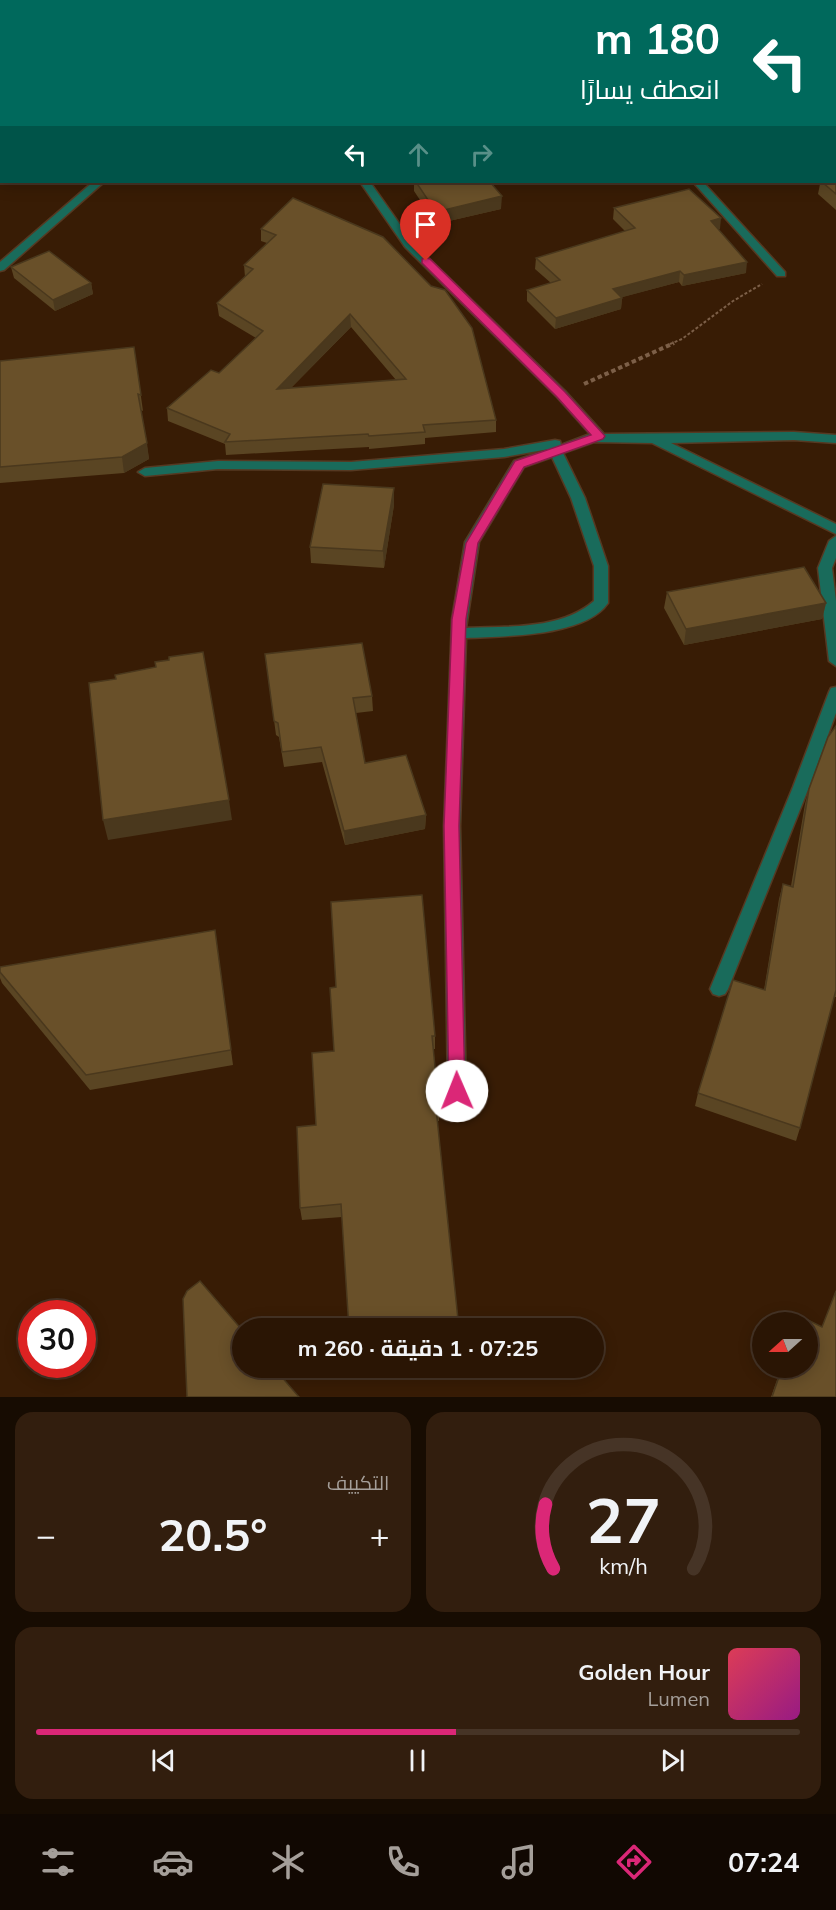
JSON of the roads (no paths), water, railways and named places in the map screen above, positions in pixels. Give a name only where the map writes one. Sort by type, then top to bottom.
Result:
[{"type":"street","points":[[0,268],[98,183]]},
{"type":"street","points":[[366,183],[409,245],[561,394],[599,436]]},
{"type":"street","points":[[699,183],[780,274]]},
{"type":"street","points":[[457,1091],[452,826],[458,633],[472,543],[519,464],[599,436]]},
{"type":"street","points":[[145,472],[219,465],[351,466],[504,453],[599,436],[654,439],[794,436],[836,439]]},
{"type":"street","points":[[654,439],[836,530]]},
{"type":"street","points":[[458,633],[532,630],[585,617],[602,603],[601,566],[578,498],[556,451]]},
{"type":"street","points":[[836,541],[825,568],[836,661]]},
{"type":"street","points":[[719,989],[801,787],[836,692]]}]
